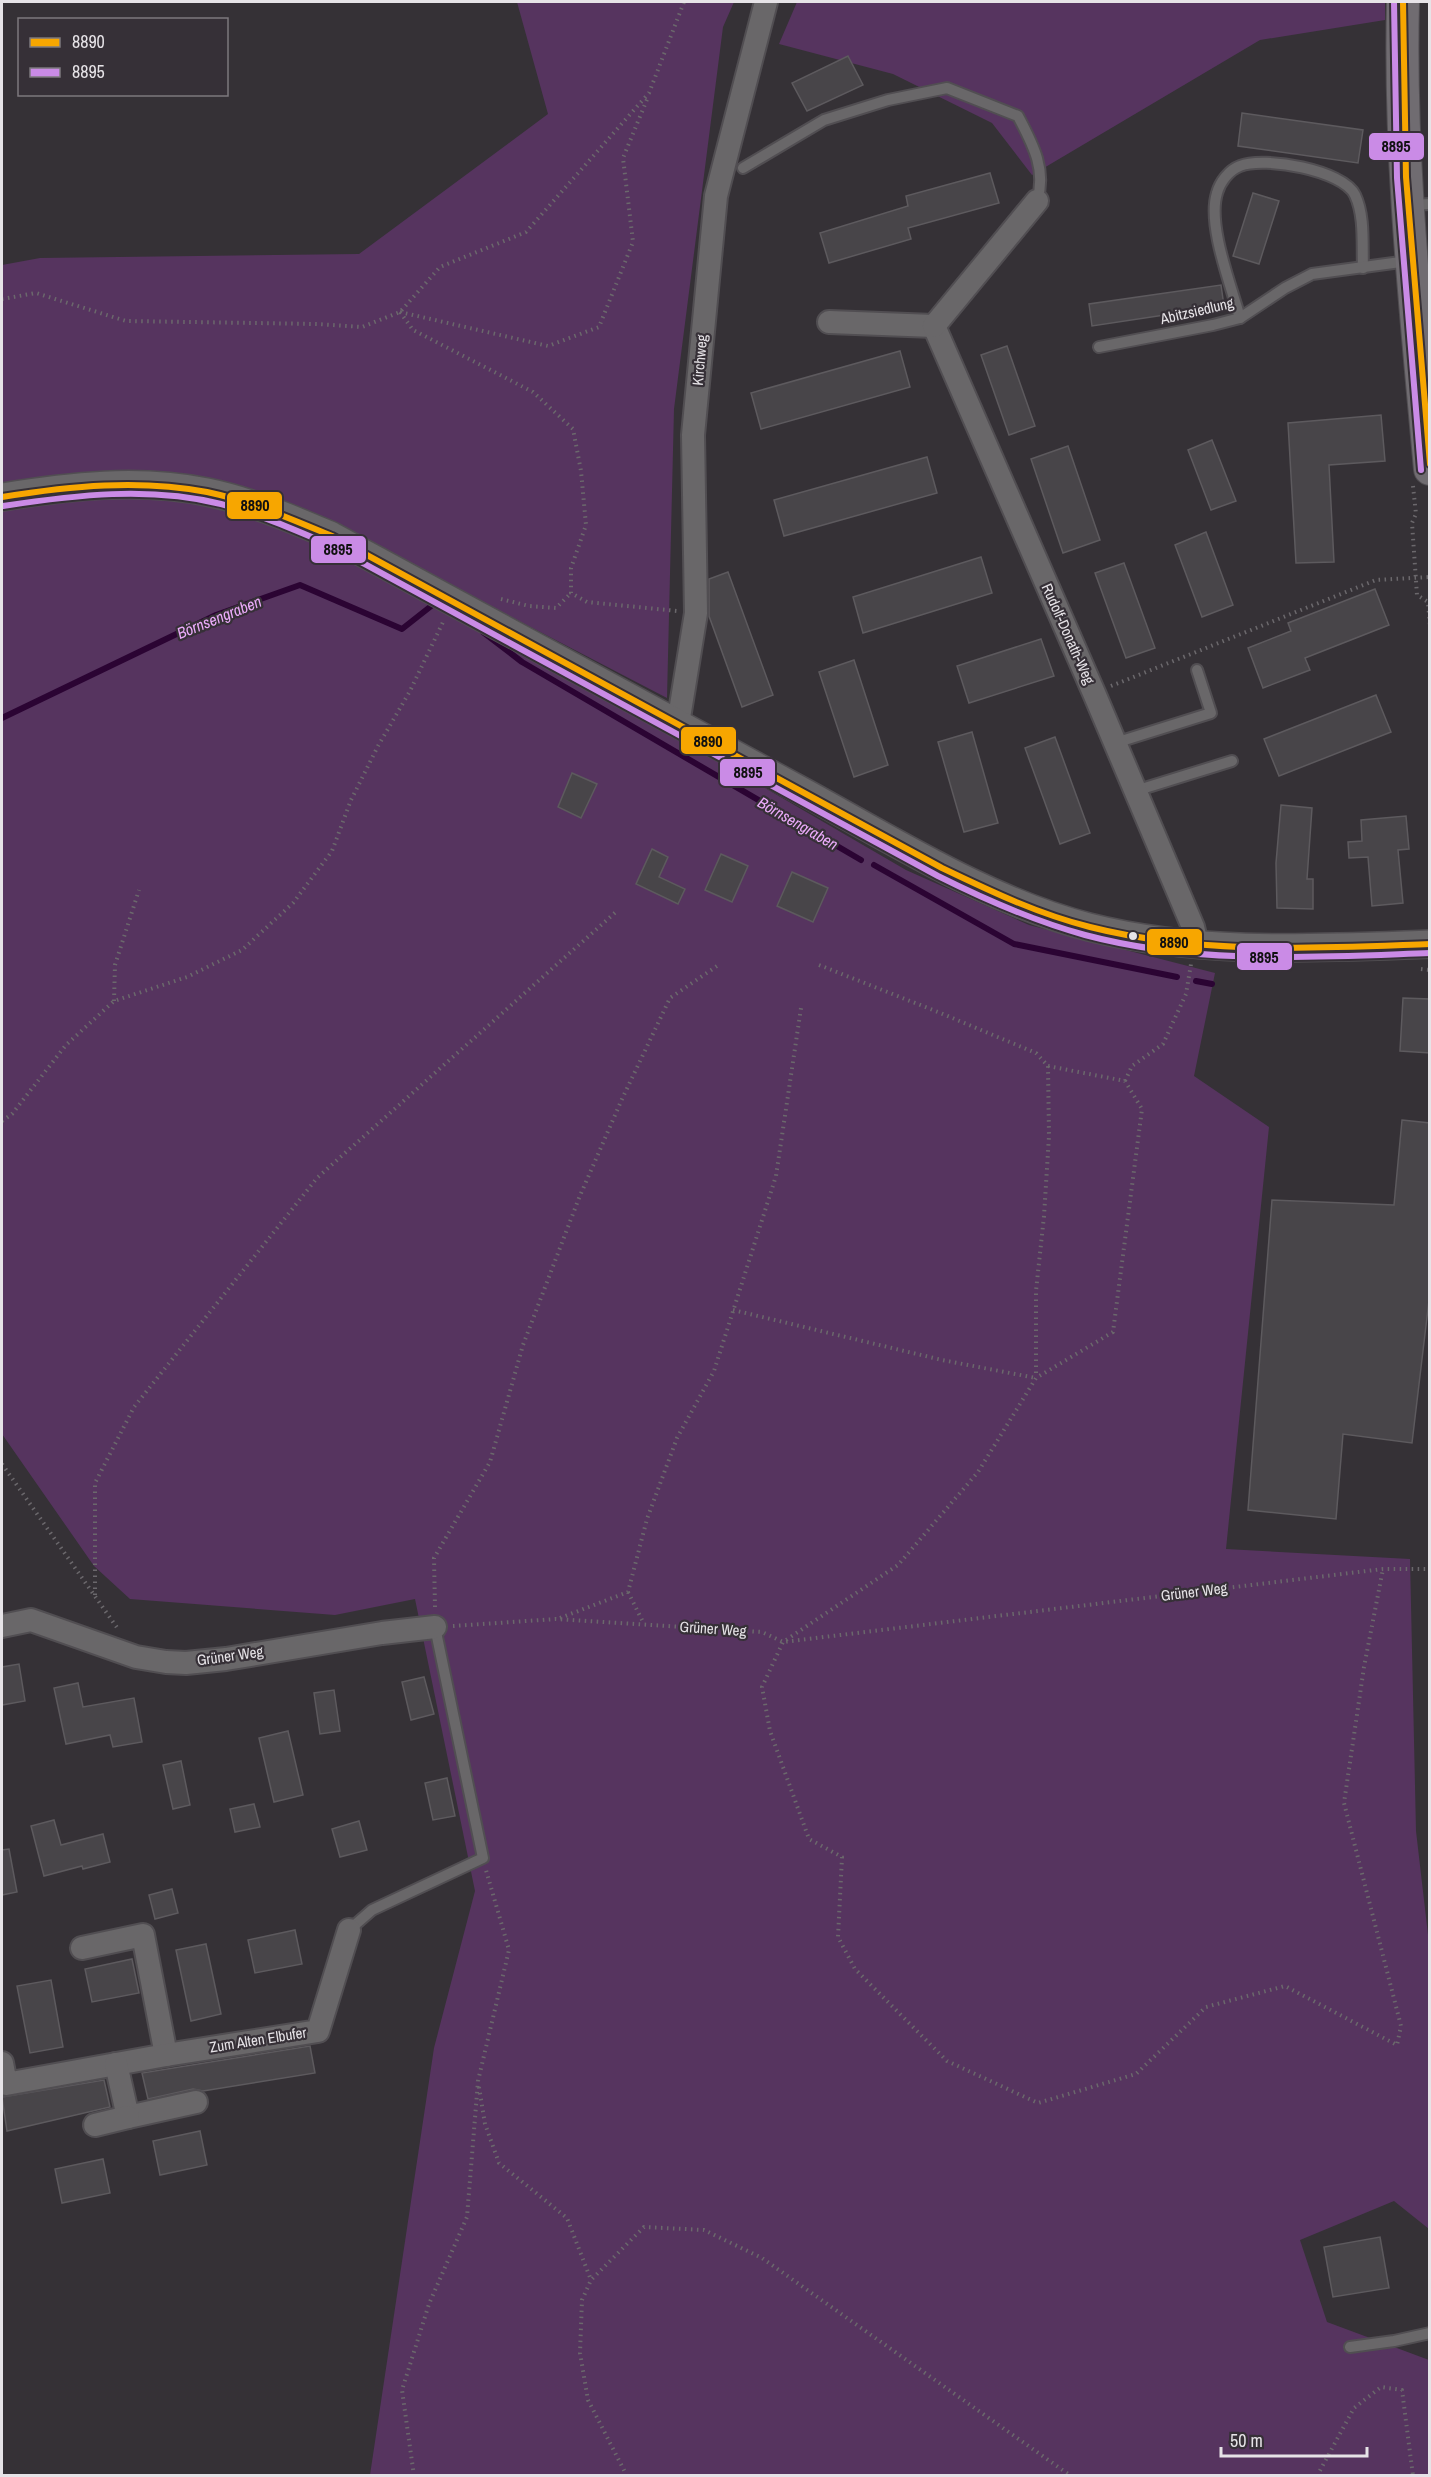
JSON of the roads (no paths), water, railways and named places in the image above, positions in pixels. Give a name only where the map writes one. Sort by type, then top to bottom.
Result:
[{"type":"main road","points":[[1402,2],[1403,113],[1419,205],[1412,261],[1430,469]]},
{"type":"street","name":"Kirchweg","points":[[678,724],[696,613],[693,435],[716,196],[766,2]]},
{"type":"street","points":[[829,322],[934,326],[1037,201]]},
{"type":"street","name":"Rudolf-Donath-Weg","points":[[934,326],[1193,927],[1194,955]]},
{"type":"street","points":[[2,497],[59,487],[138,484],[207,492],[273,511],[332,536],[948,870],[1028,909],[1194,955],[1430,944]]},
{"type":"street","name":"Grüner Weg","points":[[2,1626],[31,1620],[136,1657],[166,1662],[226,1659],[370,1634],[435,1627]]},
{"type":"street","name":"Zum Alten Elbufer","points":[[3,2077],[116,2064],[318,2031],[349,1930]]},
{"type":"street","points":[[82,1948],[143,1935],[166,2055]]},
{"type":"street","points":[[116,2064],[128,2117]]},
{"type":"street","points":[[95,2125],[196,2102]]},
{"type":"lane","points":[[743,168],[824,120],[888,100],[947,88],[1018,116],[1038,155],[1041,188],[1037,201]]},
{"type":"lane","points":[[1240,318],[1213,215],[1217,192],[1225,177],[1239,166],[1257,162],[1274,163],[1327,174],[1344,182],[1354,194],[1360,217],[1363,268]]},
{"type":"lane","name":"Abitzsiedlung","points":[[1099,347],[1213,326],[1240,318],[1285,288],[1312,274],[1412,261]]},
{"type":"lane","points":[[1115,743],[1211,713],[1197,670]]},
{"type":"lane","points":[[1135,791],[1232,761]]},
{"type":"lane","points":[[349,1930],[372,1910],[483,1858],[435,1627]]},
{"type":"lane","points":[[1350,2347],[1430,2333]]},
{"type":"waterway","name":"Börnsengraben","points":[[2,718],[216,615],[300,585],[402,629],[435,603]]},
{"type":"waterway","name":"Börnsengraben","points":[[483,632],[522,662],[861,860]]},
{"type":"waterway","name":"Börnsengraben","points":[[874,865],[1014,944],[1177,977]]},
{"type":"waterway","name":"Börnsengraben","points":[[1196,981],[1212,984]]}]
